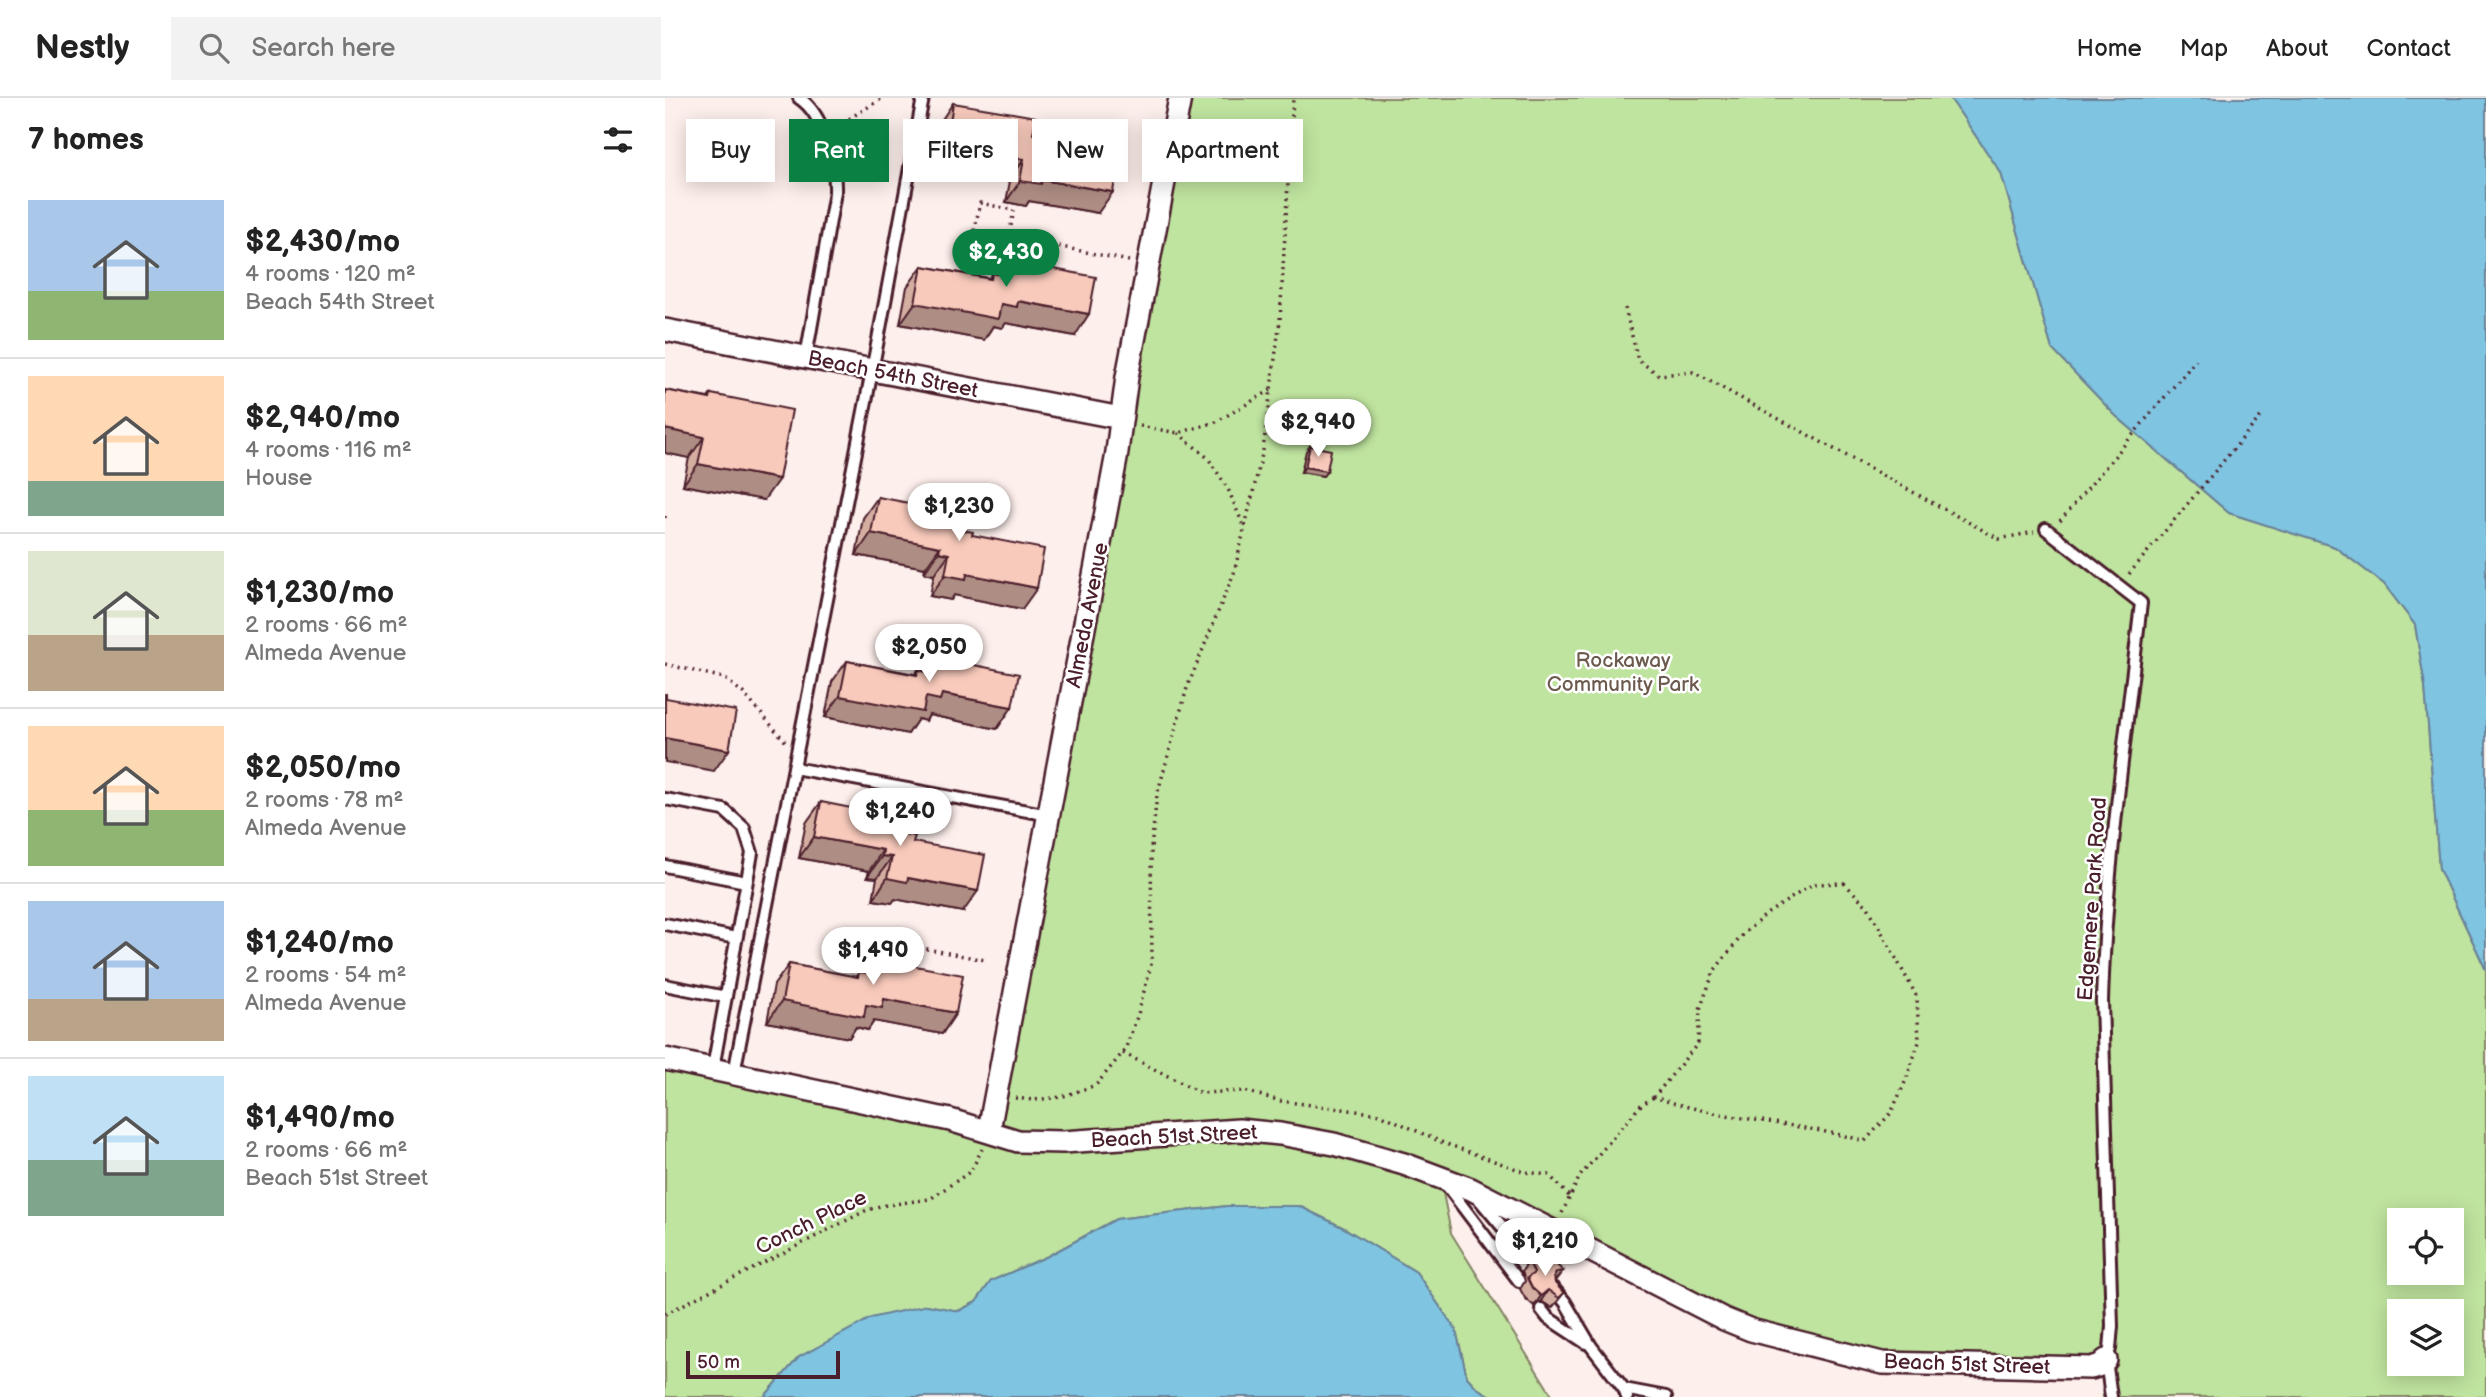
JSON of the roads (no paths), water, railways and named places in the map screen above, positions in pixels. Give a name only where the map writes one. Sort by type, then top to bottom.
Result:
[{"type":"street","name":"Almeda Avenue","points":[[989,1130],[1117,459],[1127,377],[1180,98]]},
{"type":"street","name":"Beach 54th Street","points":[[665,330],[1122,418]]},
{"type":"street","name":"Beach 51st Street","points":[[665,1059],[989,1130],[1008,1139],[1028,1142],[1062,1142],[1215,1130],[1262,1131],[1334,1144],[1471,1189],[1739,1325],[1882,1363],[2091,1368],[2106,1360]]},
{"type":"lane","points":[[799,98],[806,103],[823,134],[835,173],[835,192],[806,357]]},
{"type":"lane","points":[[723,1070],[794,768],[923,98]]},
{"type":"lane","name":"Edgemere Park Road","points":[[2048,531],[2141,603],[2103,956],[2112,1326],[2106,1360]]},
{"type":"lane","points":[[794,768],[1049,815]]},
{"type":"lane","points":[[665,799],[724,810],[744,828],[752,853],[726,997],[723,1070]]},
{"type":"lane","points":[[665,866],[746,882]]},
{"type":"lane","points":[[665,924],[736,938]]},
{"type":"lane","points":[[665,985],[726,997]]},
{"type":"lane","points":[[1440,1177],[1519,1281]]},
{"type":"lane","points":[[1471,1189],[1536,1267]]},
{"type":"lane","points":[[1553,1289],[1565,1302],[1591,1346],[1625,1393],[1666,1397]]},
{"type":"lane","points":[[1541,1309],[1548,1318],[1591,1346]]},
{"type":"lane","points":[[2106,1360],[2111,1397]]},
{"type":"water","points":[[1950,98],[2486,98],[2486,970],[2439,869],[2425,686],[2415,625],[2384,584],[2335,547],[2229,513],[2115,415],[2052,349],[2001,173]]},
{"type":"water","points":[[1227,1206],[1299,1206],[1344,1228],[1416,1272],[1456,1330],[1467,1377],[1477,1388],[1492,1397],[764,1397],[799,1357],[871,1318],[927,1305],[959,1311],[976,1302],[991,1281],[1048,1256],[1116,1219]]},
{"type":"park label","name":"Rockaway Community Park","points":[[1623,672]]}]
